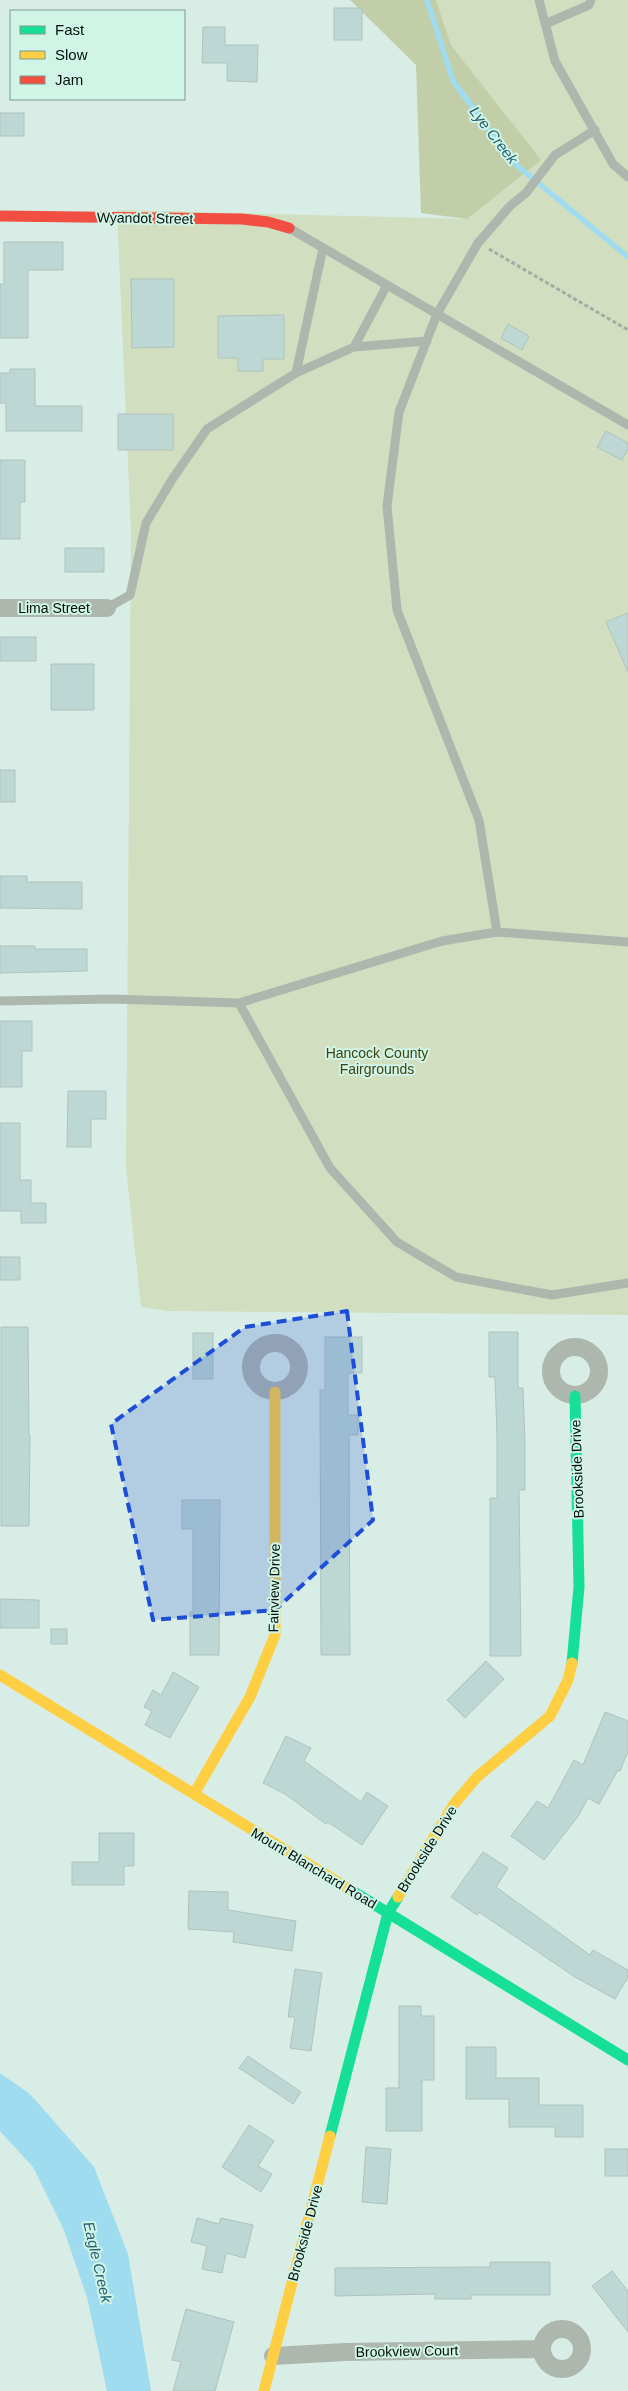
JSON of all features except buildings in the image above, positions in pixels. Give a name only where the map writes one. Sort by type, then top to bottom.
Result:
[{"type":"street","name":"Wyandot Street","points":[[0,216],[242,219],[268,222],[290,228]]},
{"type":"street","name":"Lima Street","points":[[0,608],[108,608]]},
{"type":"street","name":"Fairview Drive","points":[[194,1794],[242,1713],[264,1668],[275,1635],[275,1392]]},
{"type":"street","name":"Brookside Drive","points":[[264,2391],[388,1913],[454,1804],[477,1777],[538,1729],[550,1716],[568,1680],[574,1653],[579,1587],[575,1396]]},
{"type":"street","name":"Mount Blanchard Road","points":[[0,1675],[628,2060]]},
{"type":"street","name":"Brookview Court","points":[[273,2356],[345,2352],[542,2349]]},
{"type":"lane","points":[[539,0],[555,61],[613,164],[628,177]]},
{"type":"lane","points":[[545,24],[589,5],[591,0]]},
{"type":"lane","points":[[496,932],[479,820],[397,610],[387,506],[399,412],[437,314],[478,243],[510,206],[526,193],[555,155],[594,130]]},
{"type":"lane","points":[[290,228],[628,426]]},
{"type":"lane","points":[[296,373],[323,248]]},
{"type":"lane","points":[[354,347],[387,285]]},
{"type":"lane","points":[[108,608],[130,595],[146,524],[173,478],[207,429],[296,373],[354,347],[427,341]]},
{"type":"lane","points":[[0,1001],[112,999],[239,1003],[442,941],[496,932],[628,942]]},
{"type":"lane","points":[[239,1003],[330,1168],[397,1242],[456,1277],[552,1295],[628,1283]]},
{"type":"path","points":[[478,243],[628,330]]},
{"type":"highlighted area","points":[[347,1311],[373,1520],[275,1610],[153,1620],[111,1424],[245,1327]]},
{"type":"green space","points":[[350,0],[436,0],[451,45],[541,160],[467,219],[421,213],[416,65]]},
{"type":"green space","name":"Hancock County Fairgrounds","points":[[436,0],[628,0],[628,1315],[168,1311],[141,1307],[126,1168],[131,533],[117,210],[467,219],[540,160],[451,45]]},
{"type":"water","name":"Eagle Creek","points":[[0,2073],[30,2094],[94,2167],[128,2254],[151,2391],[107,2391],[87,2297],[63,2228],[33,2167],[0,2131]]},
{"type":"waterway","name":"Lye Creek","points":[[427,0],[453,81],[514,163],[628,257]]},
{"type":"traffic: fast","points":[[572,1663],[579,1587],[575,1396]]},
{"type":"traffic: fast","points":[[349,1889],[628,2060]]},
{"type":"traffic: fast","points":[[330,2136],[388,1913],[398,1897]]},
{"type":"traffic: slow","points":[[194,1794],[250,1697],[275,1635],[275,1392]]},
{"type":"traffic: slow","points":[[398,1897],[454,1804],[477,1777],[550,1716],[568,1680],[572,1663]]},
{"type":"traffic: slow","points":[[0,1675],[349,1889]]},
{"type":"traffic: slow","points":[[264,2391],[330,2136]]},
{"type":"traffic: jam","points":[[0,216],[242,219],[268,222],[289,228]]}]
